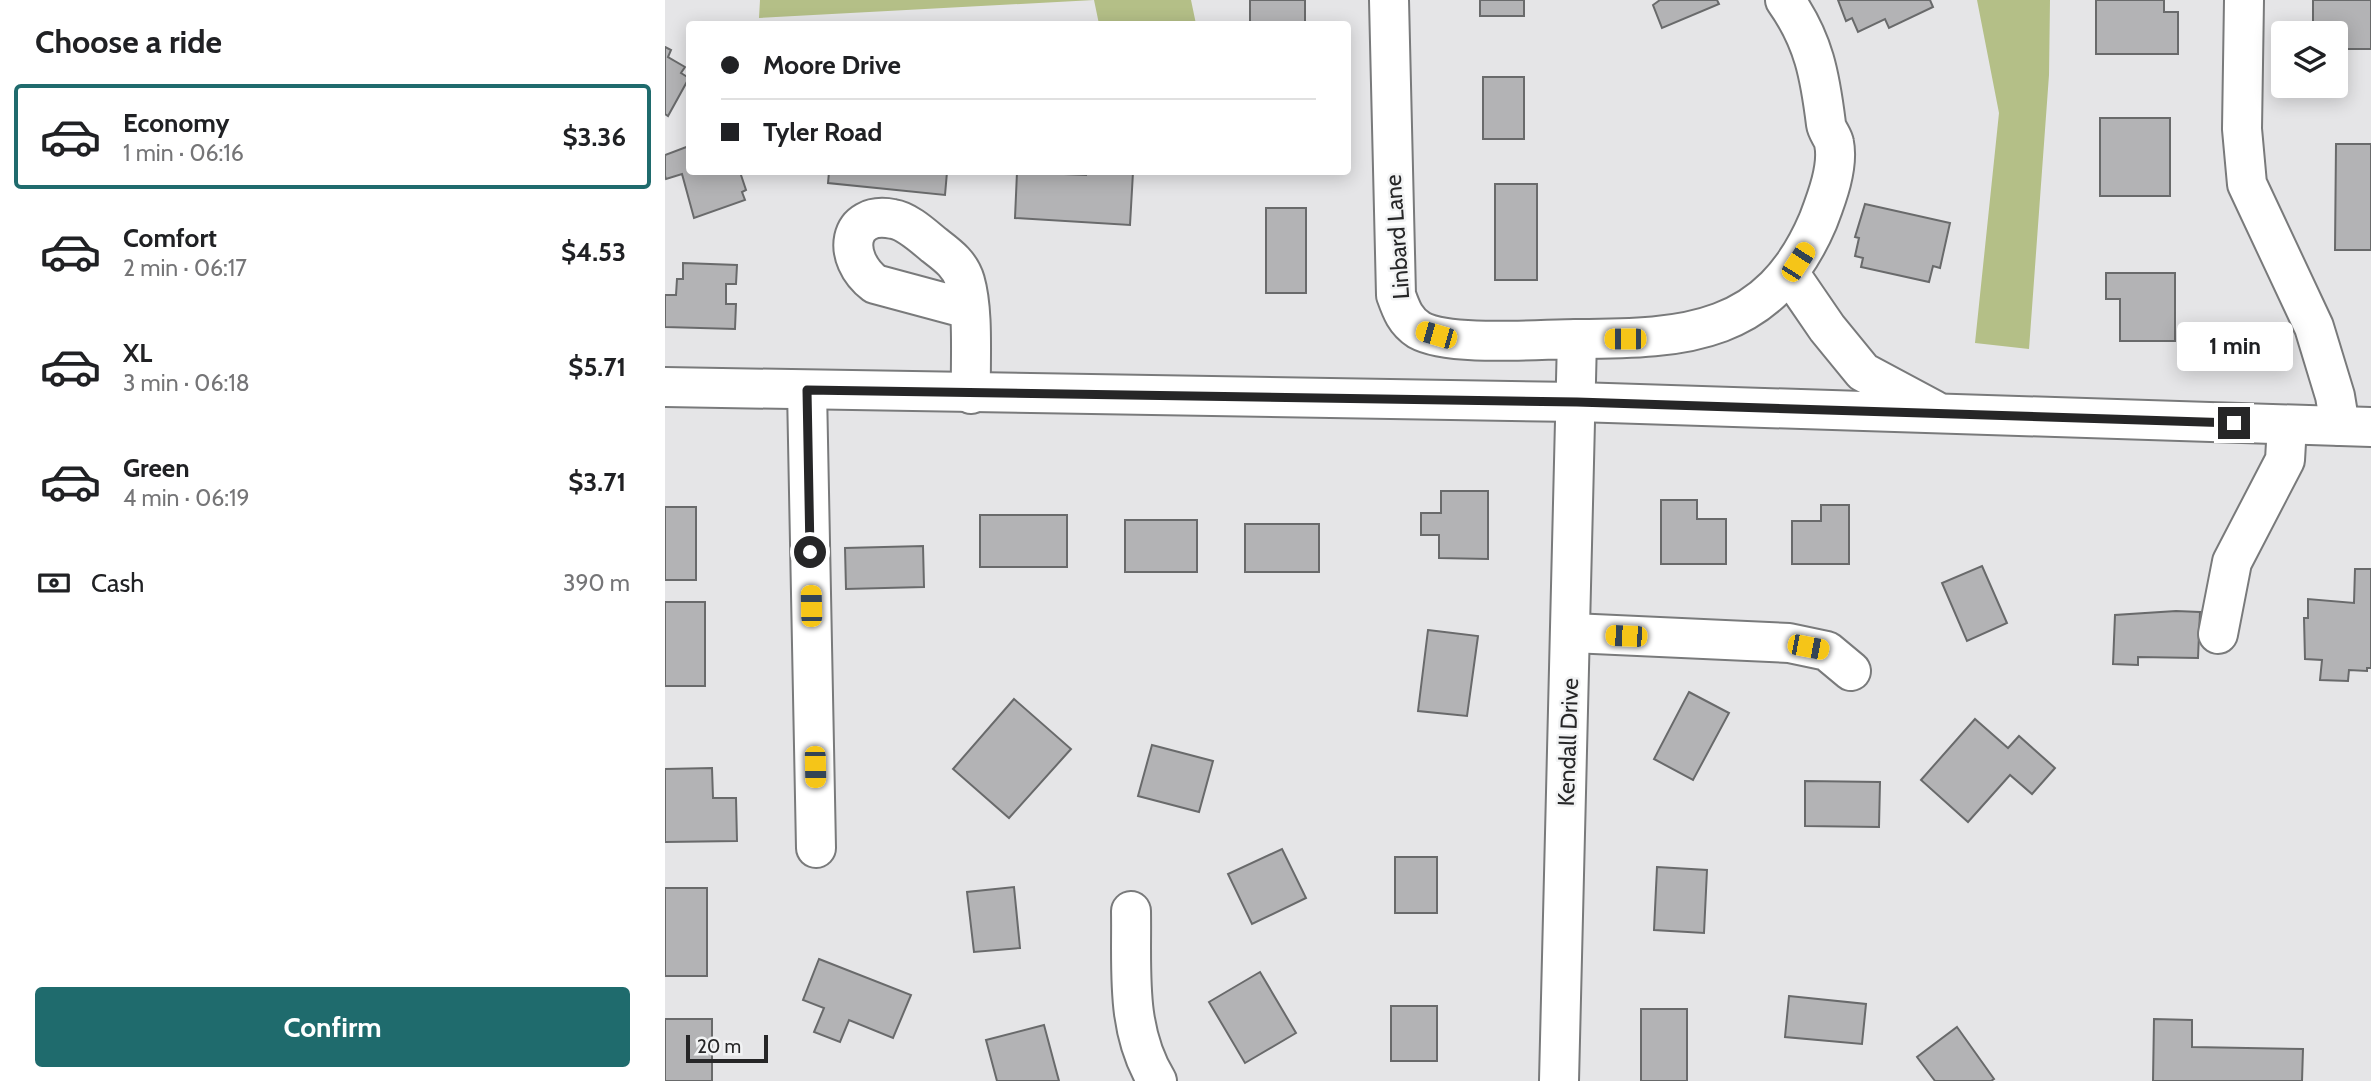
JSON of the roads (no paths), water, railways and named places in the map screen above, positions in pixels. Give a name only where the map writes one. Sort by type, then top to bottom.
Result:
[{"type":"street","name":"Linbard Lane","points":[[1389,0],[1396,295],[1405,317],[1420,330],[1436,335],[1474,339],[1649,339],[1697,332],[1731,318],[1761,300],[1790,274],[1805,250],[1831,179],[1834,144],[1827,127],[1818,64],[1799,19],[1786,0]]},
{"type":"street","points":[[2243,0],[2242,129],[2247,184],[2314,327],[2335,396],[2355,427]]},
{"type":"street","points":[[1649,339],[1736,292],[1756,274],[1784,235],[1809,173],[1817,142],[1827,127]]},
{"type":"street","points":[[1790,274],[1827,328],[1863,372],[1942,414]]},
{"type":"street","points":[[968,309],[971,394]]},
{"type":"street","points":[[1577,339],[1577,402]]},
{"type":"street","points":[[665,387],[1577,402],[2355,427]]},
{"type":"street","points":[[807,390],[816,848]]},
{"type":"street","name":"Kendall Drive","points":[[1559,1081],[1577,402]]},
{"type":"street","points":[[2218,634],[2232,562],[2285,460],[2287,425]]},
{"type":"street","points":[[1572,633],[1789,643],[1827,651],[1851,671]]},
{"type":"street","points":[[1131,911],[1137,1040],[1157,1081]]}]
